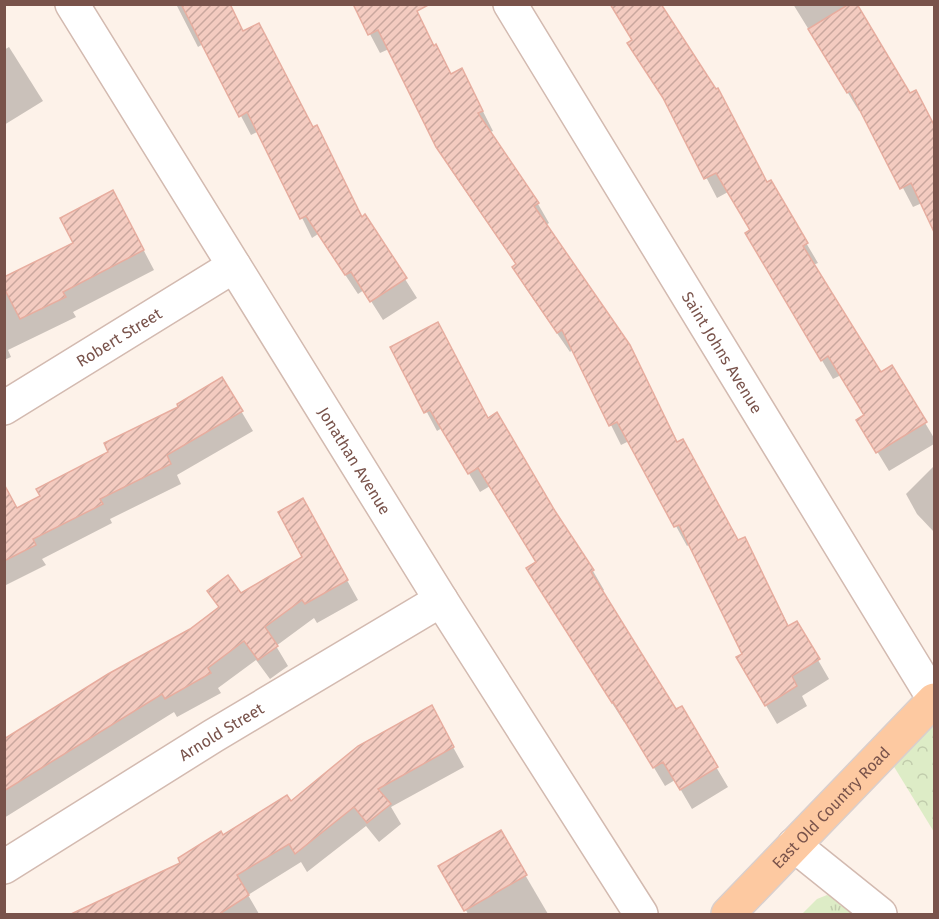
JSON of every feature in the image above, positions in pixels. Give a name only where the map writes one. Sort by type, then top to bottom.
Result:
[{"type":"main road","name":"East Old Country Road","points":[[728,915],[934,699]]},
{"type":"street","name":"Jonathan Avenue","points":[[72,4],[441,600],[641,915]]},
{"type":"street","name":"Saint Johns Avenue","points":[[510,4],[934,699]]},
{"type":"street","name":"Robert Street","points":[[4,408],[234,266]]},
{"type":"street","name":"Arnold Street","points":[[4,867],[213,736],[441,600]]},
{"type":"street","points":[[794,845],[880,915]]},
{"type":"green space","points":[[934,700],[934,832],[885,752]]},
{"type":"green space","points":[[827,895],[840,900],[857,914],[802,914],[817,899]]},
{"type":"building","points":[[181,4],[230,4],[243,31],[259,23],[313,127],[317,125],[362,217],[365,214],[407,278],[370,302],[351,272],[345,275],[306,216],[300,219],[247,112],[239,117]]},
{"type":"building","points":[[353,4],[430,4],[417,11],[434,46],[436,44],[451,74],[462,68],[483,111],[478,113],[539,203],[534,206],[630,345],[677,442],[683,439],[738,540],[745,537],[788,626],[797,621],[820,659],[792,676],[797,686],[765,706],[736,657],[742,654],[679,525],[674,527],[617,422],[609,426],[562,330],[557,333],[512,267],[516,264],[436,147],[378,30],[368,35]]},
{"type":"building","points":[[610,4],[661,4],[716,89],[718,88],[767,182],[771,180],[808,243],[803,246],[881,372],[892,365],[927,422],[876,453],[856,420],[864,415],[828,356],[821,361],[745,233],[750,230],[716,173],[704,179],[663,98],[627,43],[632,40]]},
{"type":"building","points":[[849,4],[857,4],[910,93],[916,90],[934,125],[934,232],[911,183],[900,189],[850,91],[847,93],[808,29]]},
{"type":"building","points":[[113,190],[144,250],[63,292],[66,297],[20,319],[4,288],[4,277],[73,243],[60,218]]},
{"type":"building","points":[[438,322],[488,418],[497,412],[555,511],[594,570],[591,572],[676,709],[682,706],[718,767],[680,790],[663,762],[653,768],[526,568],[536,562],[478,468],[468,474],[430,410],[424,413],[390,347]]},
{"type":"building","points":[[222,377],[243,411],[167,455],[171,464],[100,499],[103,504],[33,539],[36,545],[4,561],[4,484],[17,508],[40,496],[36,489],[108,452],[104,443],[178,407],[177,404]]},
{"type":"building","points":[[303,498],[348,580],[305,604],[302,600],[265,627],[278,646],[258,660],[244,641],[208,668],[211,673],[165,699],[162,694],[4,791],[4,739],[108,674],[190,629],[219,607],[207,591],[228,575],[241,593],[302,557],[278,512]]},
{"type":"building","points":[[432,705],[454,747],[378,789],[391,804],[367,823],[354,807],[295,854],[289,844],[237,875],[249,895],[218,915],[69,915],[180,863],[178,858],[221,831],[223,835],[287,795],[291,801],[358,746]]},
{"type":"building","points":[[501,830],[527,875],[464,911],[438,866]]}]
